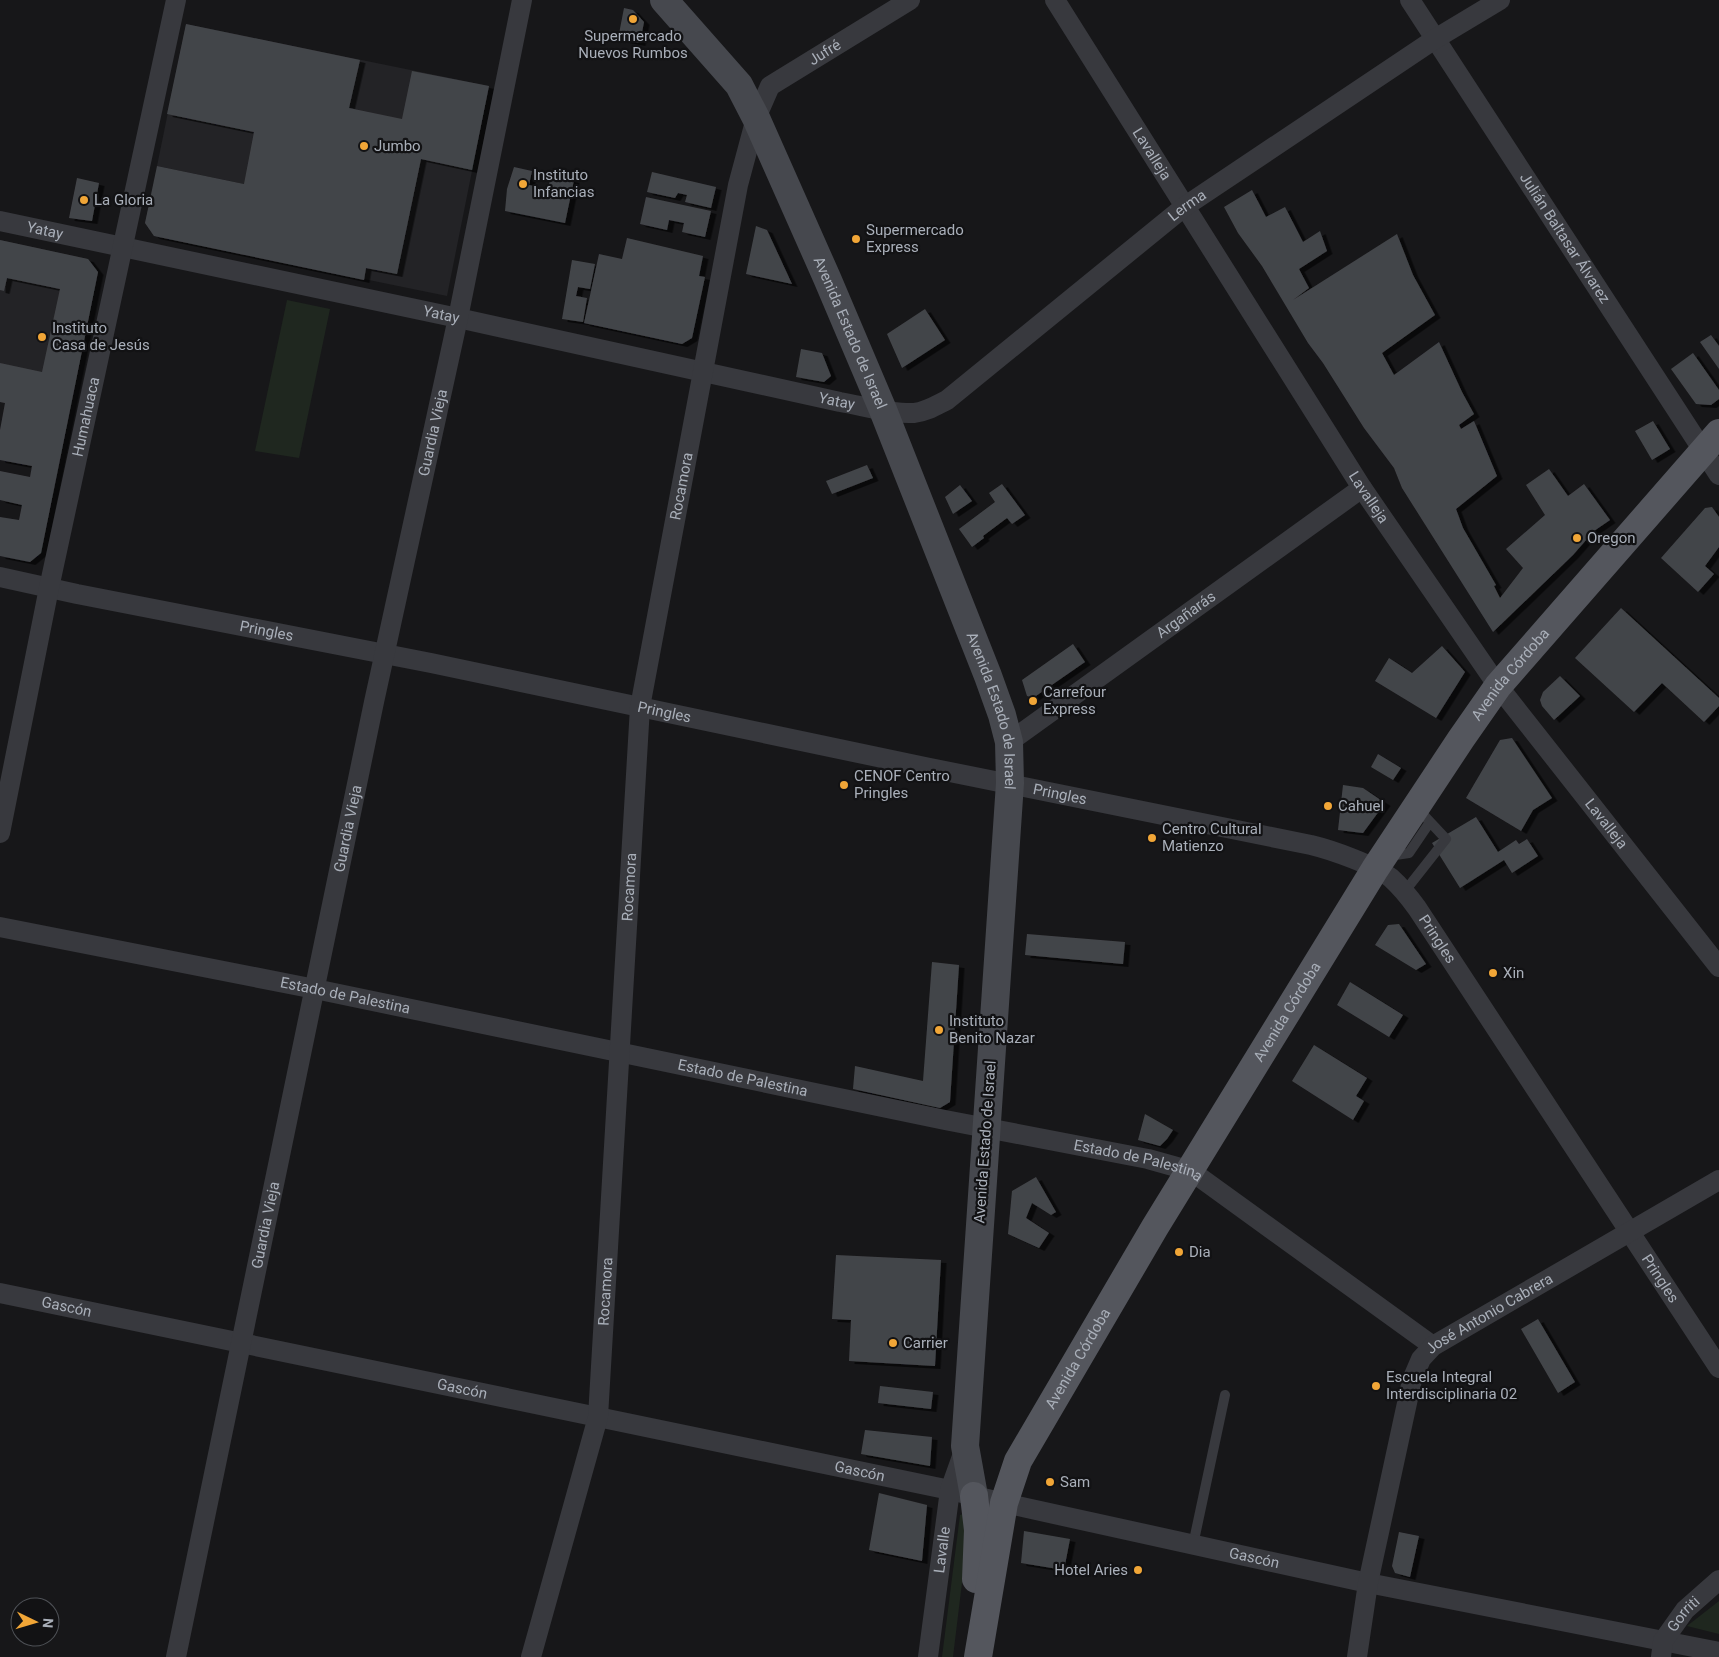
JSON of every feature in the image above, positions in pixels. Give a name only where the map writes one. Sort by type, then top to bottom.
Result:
[{"type":"main road","name":"Avenida Estado de Israel","points":[[664,0],[739,85],[756,118],[828,278],[883,410],[988,676],[1002,715],[1009,742],[1010,783],[962,1493]]},
{"type":"main road","name":"Avenida Córdoba","points":[[978,1657],[1004,1504],[1018,1461],[1099,1321],[1379,863],[1423,814],[1498,686],[1711,443]]},
{"type":"main road","points":[[962,1493],[978,1530],[972,1657]]},
{"type":"street","name":"Humahuaca","points":[[0,833],[49,588],[176,0]]},
{"type":"street","name":"Guardia Vieja","points":[[176,1657],[384,654],[458,318],[522,0]]},
{"type":"street","name":"Jufré","points":[[756,118],[770,86],[910,0]]},
{"type":"street","name":"Lavalleja","points":[[1054,0],[1362,488],[1498,686],[1719,967]]},
{"type":"street","name":"Julián Baltasar Álvarez","points":[[1410,0],[1435,40],[1711,443],[1719,475]]},
{"type":"street","name":"Lerma","points":[[883,410],[915,413],[931,409],[947,400],[1184,207],[1435,40],[1500,0]]},
{"type":"street","name":"Rocamora","points":[[531,1657],[598,1417],[640,707],[738,185],[756,118]]},
{"type":"street","name":"Yatay","points":[[0,221],[883,410]]},
{"type":"street","name":"Argañarás","points":[[1009,742],[1362,488]]},
{"type":"street","name":"Pringles","points":[[0,577],[384,654],[925,768],[1010,783],[1311,845],[1379,863],[1417,908],[1719,1368]]},
{"type":"street","name":"Estado de Palestina","points":[[0,927],[315,989],[944,1120],[1148,1159],[1191,1170],[1433,1346]]},
{"type":"street","name":"José Antonio Cabrera","points":[[1357,1657],[1368,1583],[1412,1380],[1421,1359],[1433,1346],[1719,1180]]},
{"type":"street","name":"Gascón","points":[[0,1293],[962,1493],[1004,1504],[1662,1649],[1719,1652]]},
{"type":"street","name":"Lavalle","points":[[928,1657],[962,1493]]},
{"type":"street","name":"Gorriti","points":[[1662,1649],[1685,1610],[1719,1580]]},
{"type":"lane","points":[[1404,891],[1446,840],[1423,814]]},
{"type":"lane","points":[[1194,1545],[1225,1395]]},
{"type":"shaded area","name":"Jumbo","points":[[186,24],[489,86],[447,296],[154,236],[145,223],[151,196],[244,184],[157,166]]},
{"type":"shaded area","name":"Instituto Casa de Jesús","points":[[0,240],[88,259],[98,272],[63,444],[5,403],[0,402]]},
{"type":"shaded area","points":[[287,300],[330,309],[299,458],[255,451]]},
{"type":"shaded area","points":[[963,1514],[970,1517],[953,1657],[942,1657],[960,1515]]},
{"type":"shaded area","points":[[1719,1601],[1719,1634],[1687,1626]]},
{"type":"building","points":[[624,8],[633,10],[644,22],[640,43],[618,39]]},
{"type":"building","name":"Jumbo","points":[[186,24],[360,60],[349,108],[402,119],[412,71],[489,86],[472,170],[421,159],[397,274],[366,268],[364,280],[154,236],[145,223],[157,166],[244,184],[254,132],[167,114]]},
{"type":"building","points":[[514,167],[532,171],[529,185],[548,189],[551,175],[574,180],[565,223],[505,211],[507,189]]},
{"type":"building","points":[[652,172],[716,187],[711,208],[685,202],[687,195],[678,193],[675,198],[647,192]]},
{"type":"building","name":"La Gloria","points":[[77,178],[99,183],[92,221],[69,218]]},
{"type":"building","points":[[1252,190],[1266,217],[1285,207],[1303,242],[1320,231],[1327,251],[1299,269],[1309,288],[1293,300],[1397,234],[1413,275],[1435,315],[1382,353],[1394,375],[1439,342],[1474,414],[1459,425],[1461,429],[1474,421],[1497,476],[1456,509],[1463,528],[1496,585],[1494,586],[1500,598],[1523,568],[1506,549],[1545,515],[1526,485],[1549,469],[1568,496],[1584,484],[1610,520],[1594,531],[1573,555],[1493,632],[1402,488],[1394,468],[1364,428],[1323,363],[1308,343],[1262,266],[1238,233],[1224,207]]},
{"type":"building","points":[[646,197],[711,211],[705,237],[682,232],[684,223],[669,220],[667,230],[640,224]]},
{"type":"building","points":[[756,226],[767,230],[792,284],[746,274]]},
{"type":"building","points":[[627,238],[703,256],[699,276],[705,277],[692,338],[682,344],[584,323],[599,254],[622,259]]},
{"type":"building","name":"Instituto Casa de Jesús","points":[[0,240],[88,259],[98,272],[41,553],[30,562],[0,556],[0,517],[19,520],[22,505],[0,500],[0,471],[30,477],[32,466],[0,460],[0,430],[5,403],[0,402],[0,363],[42,372],[60,289],[7,278],[4,291],[0,290]]},
{"type":"building","points":[[572,260],[595,264],[590,289],[578,287],[576,296],[587,298],[583,322],[562,319]]},
{"type":"building","points":[[925,309],[945,340],[902,368],[887,334]]},
{"type":"building","points":[[1711,335],[1719,346],[1719,369],[1700,342]]},
{"type":"building","points":[[801,349],[822,353],[831,376],[824,382],[796,377]]},
{"type":"building","points":[[1693,353],[1719,390],[1719,399],[1711,405],[1696,404],[1671,369]]},
{"type":"building","points":[[1653,421],[1670,449],[1652,460],[1635,431]]},
{"type":"building","points":[[867,465],[873,478],[832,494],[826,481]]},
{"type":"building","points":[[1002,484],[1025,515],[1012,524],[1007,518],[972,547],[959,529],[995,502],[989,493]]},
{"type":"building","points":[[960,485],[972,501],[953,514],[945,497]]},
{"type":"building","points":[[1712,507],[1719,517],[1719,547],[1705,566],[1714,574],[1698,592],[1661,558],[1705,508]]},
{"type":"building","points":[[1621,608],[1719,698],[1719,706],[1704,722],[1662,683],[1634,712],[1575,658]]},
{"type":"building","points":[[1073,644],[1085,662],[1033,698],[1027,696],[1022,680]]},
{"type":"building","points":[[1442,646],[1465,672],[1436,718],[1375,681],[1389,658],[1412,673]]},
{"type":"building","points":[[1560,676],[1580,696],[1554,720],[1542,706],[1540,700],[1543,692]]},
{"type":"building","points":[[1512,738],[1552,798],[1533,810],[1521,831],[1466,798],[1500,740]]},
{"type":"building","points":[[1378,754],[1401,768],[1393,780],[1371,767]]},
{"type":"building","points":[[1343,785],[1363,788],[1385,803],[1363,833],[1338,830]]},
{"type":"building","points":[[1476,817],[1498,852],[1516,840],[1519,844],[1527,839],[1538,856],[1512,873],[1504,860],[1460,888],[1432,843]]},
{"type":"building","points":[[1399,924],[1426,964],[1416,970],[1375,945],[1388,925]]},
{"type":"building","points":[[1027,934],[1125,942],[1123,964],[1025,955]]},
{"type":"building","points":[[932,962],[959,965],[950,1102],[940,1108],[853,1089],[855,1066],[923,1081]]},
{"type":"building","points":[[1350,982],[1403,1015],[1389,1037],[1337,1005]]},
{"type":"building","points":[[1314,1045],[1367,1078],[1356,1096],[1364,1101],[1353,1120],[1292,1081]]},
{"type":"building","points":[[1145,1114],[1173,1130],[1160,1146],[1138,1140]]},
{"type":"building","points":[[1036,1177],[1056,1212],[1051,1215],[1032,1203],[1026,1218],[1049,1233],[1039,1248],[1008,1234],[1012,1191]]},
{"type":"building","points":[[836,1255],[941,1260],[935,1366],[849,1361],[851,1320],[832,1319]]},
{"type":"building","points":[[1538,1319],[1575,1382],[1558,1393],[1521,1329]]},
{"type":"building","points":[[880,1386],[933,1392],[931,1409],[878,1403]]},
{"type":"building","points":[[865,1430],[932,1437],[930,1466],[861,1454]]},
{"type":"building","points":[[879,1493],[927,1505],[922,1561],[869,1550]]},
{"type":"building","points":[[1024,1531],[1070,1539],[1064,1570],[1021,1563]]},
{"type":"building","points":[[1399,1532],[1419,1536],[1410,1577],[1395,1573],[1392,1566]]},
{"type":"place","name":"Supermercado Nuevos Rumbos","points":[[633,19]]},
{"type":"place","name":"Jumbo","points":[[364,146]]},
{"type":"place","name":"Instituto Infancias","points":[[523,184]]},
{"type":"place","name":"La Gloria","points":[[84,200]]},
{"type":"place","name":"Supermercado Express","points":[[856,239]]},
{"type":"place","name":"Instituto Casa de Jesús","points":[[42,337]]},
{"type":"place","name":"Oregon","points":[[1577,538]]},
{"type":"place","name":"Carrefour Express","points":[[1033,701]]},
{"type":"place","name":"CENOF Centro Pringles","points":[[844,785]]},
{"type":"place","name":"Cahuel","points":[[1328,806]]},
{"type":"place","name":"Centro Cultural Matienzo","points":[[1152,838]]},
{"type":"place","name":"Xin","points":[[1493,973]]},
{"type":"place","name":"Instituto Benito Nazar","points":[[939,1030]]},
{"type":"place","name":"Dia","points":[[1179,1252]]},
{"type":"place","name":"Carrier","points":[[893,1343]]},
{"type":"place","name":"Escuela Integral Interdisciplinaria 02","points":[[1376,1386]]},
{"type":"place","name":"Sam","points":[[1050,1482]]},
{"type":"place","name":"Hotel Aries","points":[[1138,1570]]}]
